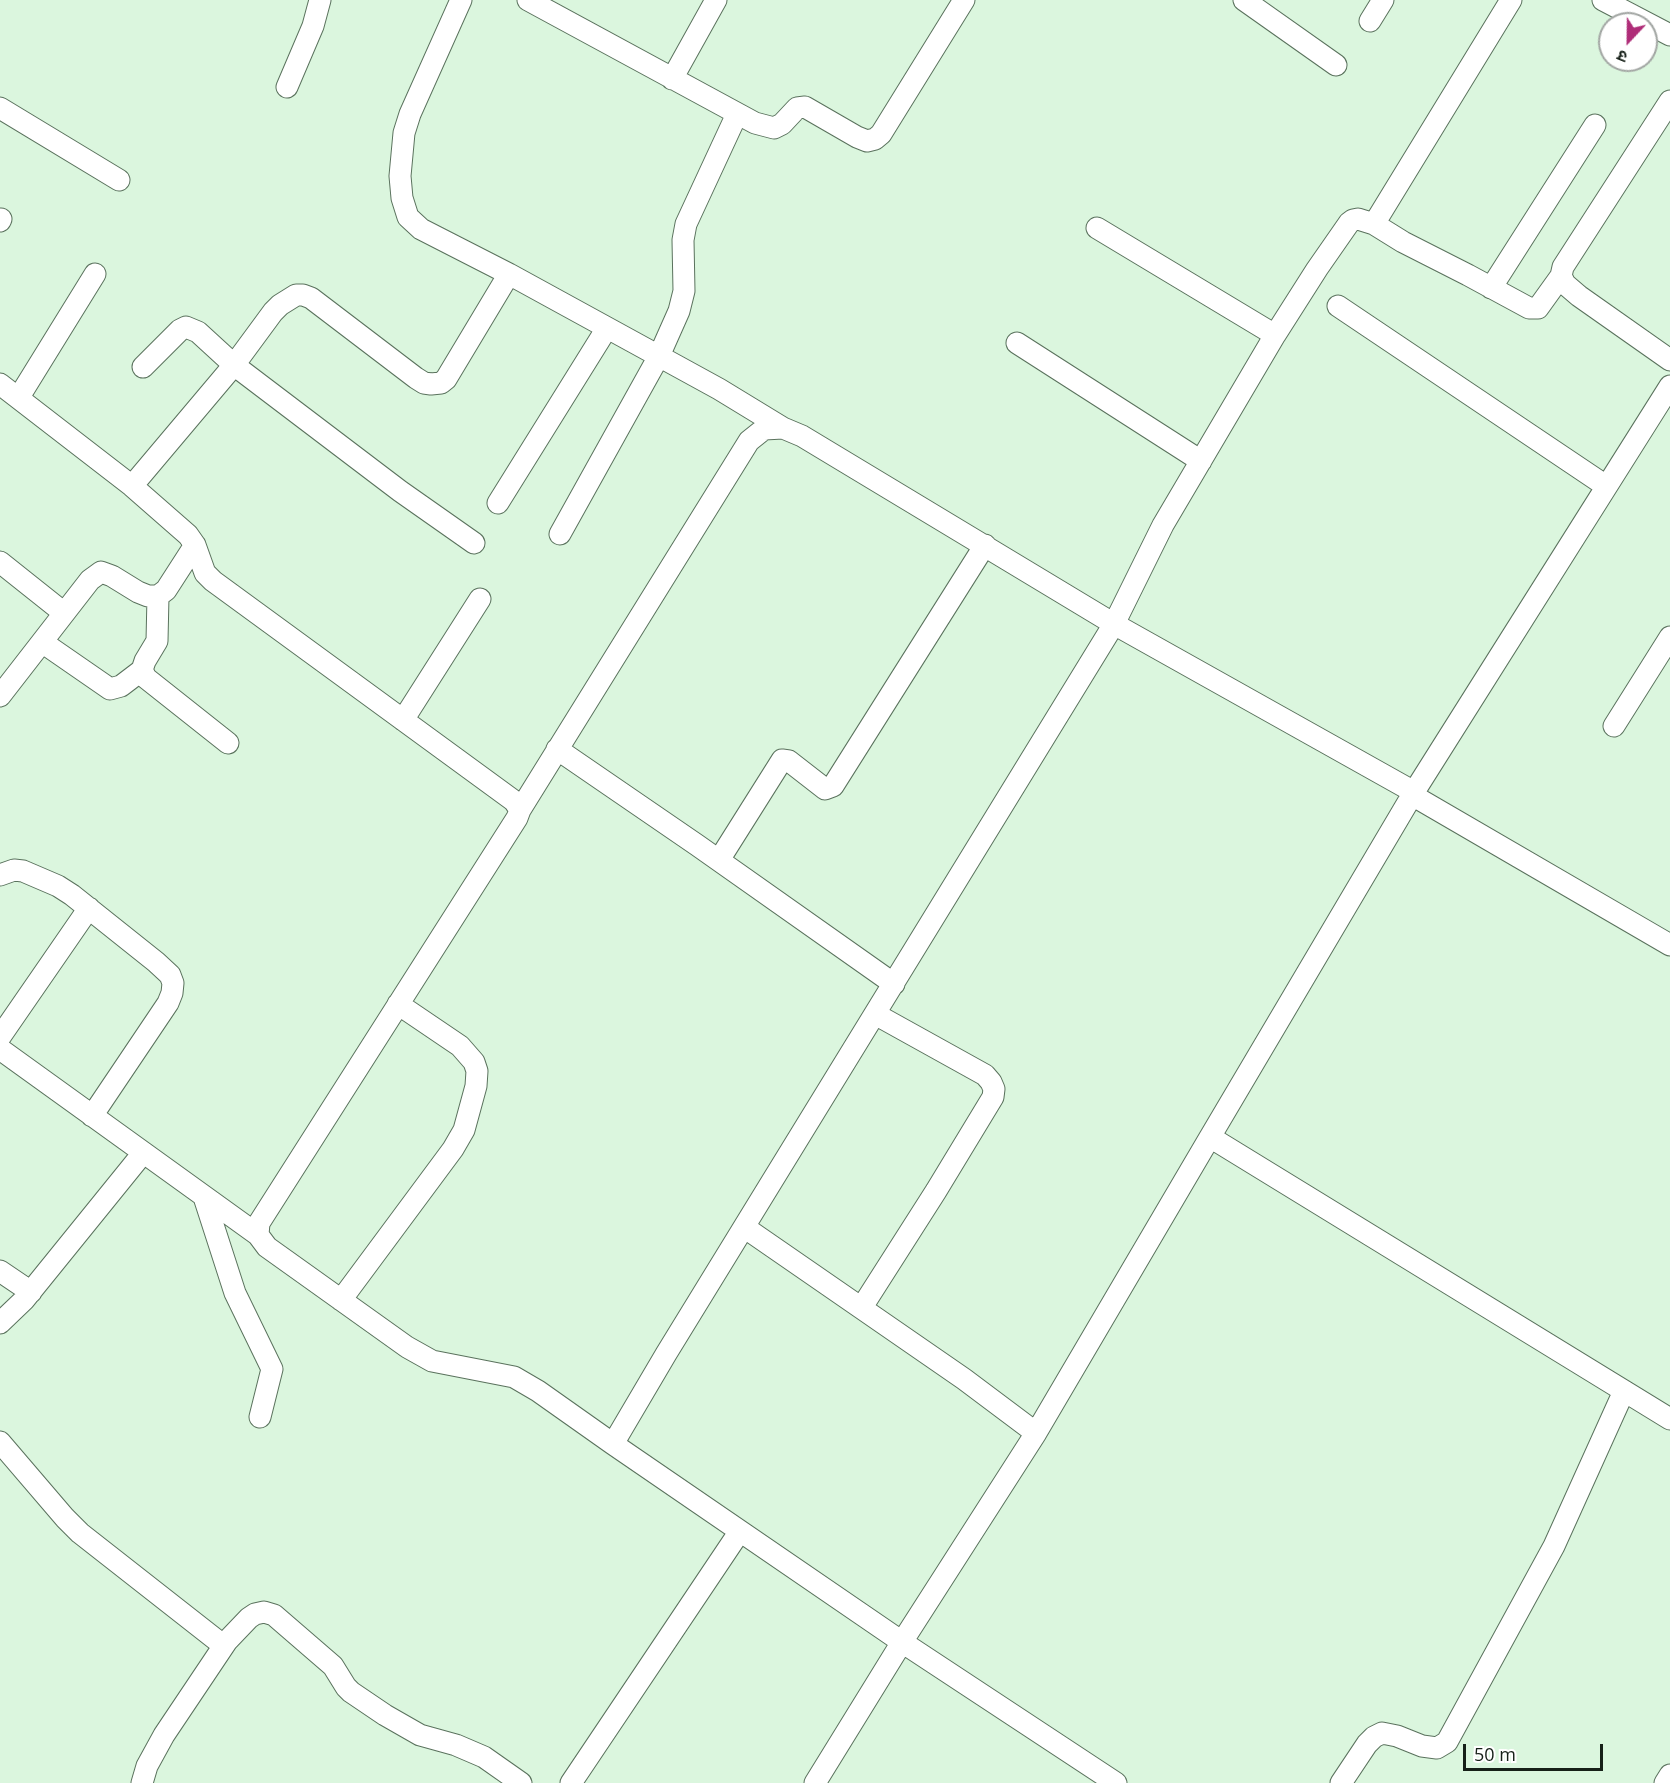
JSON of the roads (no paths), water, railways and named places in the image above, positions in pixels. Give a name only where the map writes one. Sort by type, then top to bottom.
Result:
[{"type":"street","points":[[287,87],[313,26],[320,0]]},
{"type":"street","points":[[461,0],[404,132],[400,176],[402,198],[408,216],[421,229],[719,388],[1114,624],[1413,794],[1670,945]]},
{"type":"street","points":[[528,0],[737,114],[764,126],[774,128],[782,124],[797,108],[805,107],[867,141],[881,134],[964,0]]},
{"type":"street","points":[[672,79],[716,0]]},
{"type":"street","points":[[1244,0],[1336,65]]},
{"type":"street","points":[[1370,21],[1383,0]]},
{"type":"street","points":[[1374,224],[1511,0]]},
{"type":"street","points":[[1603,0],[1670,35]]},
{"type":"street","points":[[1670,100],[1563,267],[1562,276],[1565,284],[1579,296],[1670,360]]},
{"type":"street","points":[[0,108],[119,180]]},
{"type":"street","points":[[560,534],[659,356],[679,311],[684,291],[683,240],[686,224],[737,114]]},
{"type":"street","points":[[1491,288],[1595,125]]},
{"type":"street","points":[[613,1444],[1114,624],[1163,525],[1275,335],[1349,223],[1358,219],[1374,224],[1403,242],[1528,308],[1538,308],[1562,276]]},
{"type":"street","points":[[1097,228],[1275,335]]},
{"type":"street","points":[[19,397],[95,274]]},
{"type":"street","points":[[132,486],[234,365],[280,305],[296,295],[303,294],[319,304],[416,378],[431,384],[446,380],[509,274]]},
{"type":"street","points":[[1338,306],[1606,486]]},
{"type":"street","points":[[143,367],[180,330],[186,327],[198,332],[234,365],[400,491],[474,543]]},
{"type":"street","points":[[498,503],[607,328]]},
{"type":"street","points":[[1017,343],[1201,461]]},
{"type":"street","points":[[0,384],[132,486],[188,535],[195,545],[205,573],[213,581],[514,801],[520,810]]},
{"type":"street","points":[[815,1783],[1036,1433],[1413,794],[1670,386]]},
{"type":"street","points":[[258,1235],[259,1223],[517,818],[557,749],[749,441],[764,429],[783,428]]},
{"type":"street","points":[[0,696],[90,580],[101,572],[138,592],[148,596],[158,596],[166,590],[195,545]]},
{"type":"street","points":[[719,860],[782,760],[789,761],[825,789],[833,786],[985,545]]},
{"type":"street","points":[[0,562],[64,612]]},
{"type":"street","points":[[42,642],[110,689],[121,686],[142,670],[157,641],[158,596]]},
{"type":"street","points":[[404,720],[480,598]]},
{"type":"street","points":[[1614,726],[1670,636]]},
{"type":"street","points":[[142,670],[146,678],[228,742]]},
{"type":"street","points":[[557,749],[894,984]]},
{"type":"street","points":[[0,876],[14,870],[23,870],[58,886],[89,908],[170,975],[173,983],[168,1003],[92,1116]]},
{"type":"street","points":[[0,1037],[89,908]]},
{"type":"street","points":[[341,1300],[453,1149],[464,1130],[476,1086],[477,1071],[474,1062],[460,1046],[398,1004]]},
{"type":"street","points":[[862,1307],[993,1097],[994,1089],[985,1075],[875,1014]]},
{"type":"street","points":[[0,1049],[258,1235],[267,1247],[407,1347],[432,1361],[514,1377],[538,1391],[902,1642],[1116,1783]]},
{"type":"street","points":[[1210,1137],[1670,1419]]},
{"type":"street","points":[[0,1323],[31,1292],[143,1153]]},
{"type":"street","points":[[204,1197],[235,1293],[272,1369],[260,1417]]},
{"type":"street","points":[[744,1227],[862,1307],[1036,1433]]},
{"type":"street","points":[[0,1271],[31,1292]]},
{"type":"street","points":[[1341,1783],[1367,1744],[1382,1733],[1422,1746],[1437,1748],[1447,1742],[1554,1546],[1624,1391]]},
{"type":"street","points":[[0,1442],[80,1533],[212,1637],[219,1642],[227,1641]]},
{"type":"street","points":[[571,1783],[740,1531]]},
{"type":"street","points":[[142,1783],[147,1766],[164,1735],[227,1641],[255,1614],[264,1612],[274,1615],[333,1666],[351,1692],[385,1715],[420,1735],[456,1745],[484,1757],[521,1783]]},
{"type":"street","points":[[1665,1783],[1670,1775]]}]
